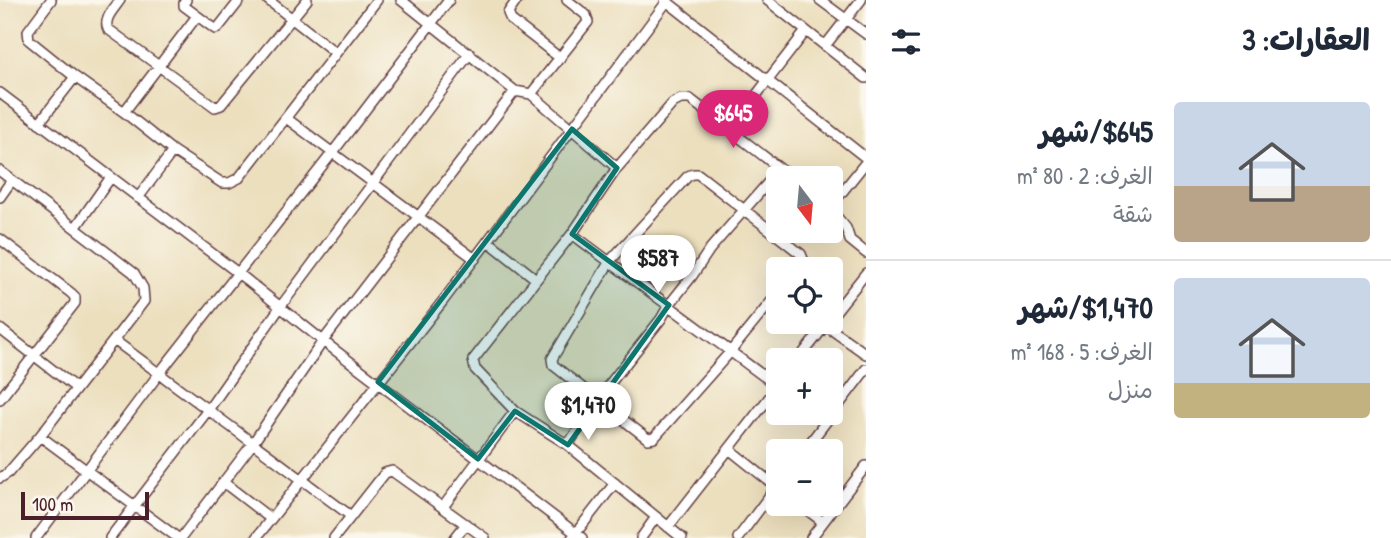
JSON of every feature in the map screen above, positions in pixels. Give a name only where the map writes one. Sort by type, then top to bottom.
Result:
[{"type":"street","points":[[51,0],[28,31],[29,40],[173,151],[222,183],[239,178],[377,0]]},
{"type":"street","points":[[120,0],[107,19],[105,24],[108,29],[215,107],[221,106],[307,0]]},
{"type":"street","points":[[186,0],[184,6],[215,29],[240,0]]},
{"type":"street","points":[[268,0],[336,53]]},
{"type":"street","points":[[401,0],[515,91],[531,94],[617,168]]},
{"type":"street","points":[[36,538],[158,374],[449,0]]},
{"type":"street","points":[[517,0],[508,13],[511,20],[560,58]]},
{"type":"street","points":[[531,94],[588,22],[586,15],[567,0]]},
{"type":"street","points":[[256,538],[475,259],[667,0],[866,160],[844,190]]},
{"type":"street","points":[[767,0],[866,78]]},
{"type":"street","points":[[820,0],[866,34]]},
{"type":"street","points":[[825,46],[861,0]]},
{"type":"street","points":[[124,112],[197,16]]},
{"type":"street","points":[[730,129],[806,31]]},
{"type":"street","points":[[110,538],[208,410],[281,306],[470,53]]},
{"type":"street","points":[[39,123],[75,77]]},
{"type":"street","points":[[40,436],[179,538],[253,443],[323,341],[515,91]]},
{"type":"street","points":[[0,93],[281,306],[577,536],[615,483]]},
{"type":"street","points":[[682,538],[568,445],[515,411],[475,369],[473,360],[572,234],[617,168],[673,103],[690,99],[776,166]]},
{"type":"street","points":[[286,118],[475,259]]},
{"type":"street","points":[[138,198],[173,151]]},
{"type":"street","points":[[0,171],[134,273],[143,288],[144,301],[40,436],[8,474],[0,478]]},
{"type":"street","points":[[766,308],[654,438],[648,439],[552,366],[552,359],[610,261],[688,176],[698,174],[802,257]]},
{"type":"street","points":[[76,227],[111,177]]},
{"type":"street","points":[[0,197],[12,180]]},
{"type":"street","points":[[568,445],[597,400],[661,319],[710,249],[766,185]]},
{"type":"street","points":[[844,225],[850,240],[866,253]]},
{"type":"street","points":[[572,234],[766,377]]},
{"type":"street","points":[[0,239],[75,298],[75,303],[0,398]]},
{"type":"street","points":[[488,241],[536,279]]},
{"type":"street","points":[[843,302],[866,273]]},
{"type":"street","points":[[0,329],[76,388]]},
{"type":"street","points":[[807,348],[818,334]]},
{"type":"street","points":[[843,334],[866,354]]},
{"type":"street","points":[[114,340],[351,516]]},
{"type":"street","points":[[813,439],[866,369]]},
{"type":"street","points":[[668,527],[766,401]]},
{"type":"street","points":[[443,507],[515,411]]},
{"type":"street","points":[[729,449],[766,477]]},
{"type":"street","points":[[810,538],[866,466]]},
{"type":"street","points":[[334,538],[388,471],[392,471],[485,538]]},
{"type":"street","points":[[223,482],[271,519]]},
{"type":"street","points":[[738,538],[766,502]]},
{"type":"street","points":[[815,516],[823,522]]},
{"type":"street","points":[[641,538],[656,517]]},
{"type":"street","points":[[455,538],[466,524]]},
{"type":"highlighted area","points":[[572,129],[617,168],[572,234],[669,305],[568,445],[515,411],[478,459],[378,382]]}]
